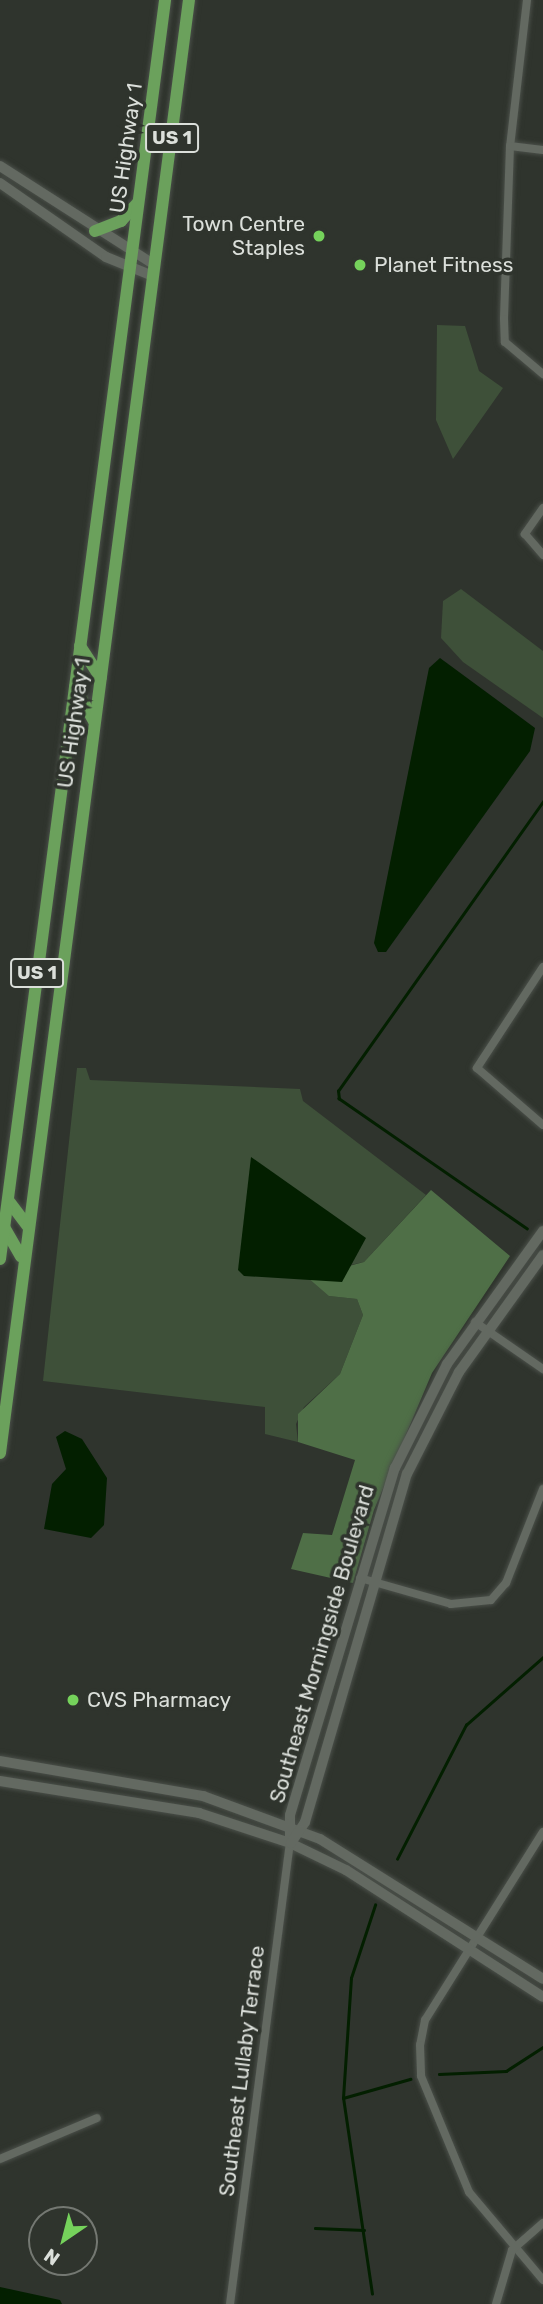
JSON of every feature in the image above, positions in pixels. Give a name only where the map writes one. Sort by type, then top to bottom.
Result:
[{"type":"main road","name":"US Highway 1","points":[[0,1259],[165,0]]},
{"type":"main road","name":"US Highway 1","points":[[0,1453],[190,0]]},
{"type":"main road","points":[[96,231],[121,221],[138,203]]},
{"type":"main road","points":[[80,646],[101,678]]},
{"type":"main road","points":[[75,687],[94,722]]},
{"type":"main road","points":[[8,1200],[17,1220],[28,1227]]},
{"type":"main road","points":[[4,1227],[15,1237],[24,1264]]},
{"type":"street","points":[[527,0],[510,146],[505,342],[543,374]]},
{"type":"street","points":[[510,146],[543,150]]},
{"type":"street","points":[[0,166],[96,231],[129,261]]},
{"type":"street","points":[[0,184],[129,261],[154,271]]},
{"type":"street","points":[[543,508],[525,534],[543,555]]},
{"type":"street","points":[[543,967],[477,1068],[543,1125]]},
{"type":"street","name":"Southeast Morningside Boulevard","points":[[296,1829],[324,1703],[360,1578],[406,1441],[475,1322],[543,1231]]},
{"type":"street","name":"Southeast Morningside Boulevard","points":[[290,1843],[338,1707],[374,1582],[419,1447],[488,1330],[543,1255]]},
{"type":"street","points":[[475,1322],[543,1369]]},
{"type":"street","points":[[406,1441],[419,1447]]},
{"type":"street","points":[[360,1578],[451,1604],[491,1600],[506,1583],[543,1489]]},
{"type":"street","points":[[532,1516],[543,1521]]},
{"type":"street","points":[[324,1703],[338,1707]]},
{"type":"street","points":[[0,1760],[203,1796],[296,1829],[352,1856],[543,1979]]},
{"type":"street","points":[[0,1782],[199,1813],[290,1843],[346,1870],[543,1997]]},
{"type":"street","points":[[543,1832],[425,2020],[421,2076],[469,2192],[512,2250],[543,2280]]},
{"type":"street","name":"Southeast Lullaby Terrace","points":[[230,2304],[290,1843]]},
{"type":"street","points":[[0,2160],[97,2118]]},
{"type":"street","points":[[496,2304],[512,2250],[543,2223]]},
{"type":"shaded area","points":[[437,325],[465,326],[479,371],[503,388],[453,459],[436,420]]},
{"type":"shaded area","points":[[461,589],[543,651],[543,718],[463,662],[441,638],[443,601]]},
{"type":"shaded area","points":[[440,658],[535,728],[530,751],[386,952],[378,952],[374,943],[429,668]]},
{"type":"shaded area","points":[[77,1068],[86,1068],[90,1080],[300,1089],[303,1101],[426,1195],[364,1262],[327,1270],[329,1296],[357,1299],[363,1315],[340,1374],[304,1407],[296,1424],[298,1442],[265,1434],[265,1407],[43,1381]]},
{"type":"shaded area","points":[[251,1157],[366,1238],[342,1282],[244,1276],[238,1270]]},
{"type":"shaded area","points":[[431,1190],[510,1256],[432,1373],[374,1510],[353,1583],[291,1569],[303,1533],[332,1535],[355,1460],[298,1442],[298,1414],[340,1374],[363,1315],[357,1299],[329,1296],[307,1277],[364,1262]]},
{"type":"shaded area","points":[[65,1431],[82,1439],[107,1478],[104,1525],[91,1538],[44,1529],[52,1484],[66,1469],[56,1437]]},
{"type":"shaded area","points":[[0,2287],[60,2300],[62,2304],[0,2304]]},
{"type":"waterway","points":[[527,1229],[339,1099],[338,1091],[543,801]]},
{"type":"waterway","points":[[397,1859],[466,1725],[543,1657]]},
{"type":"waterway","points":[[372,2294],[343,2098],[351,1978],[375,1905]]},
{"type":"waterway","points":[[439,2074],[506,2071],[543,2047]]},
{"type":"waterway","points":[[343,2098],[410,2079]]},
{"type":"waterway","points":[[315,2228],[364,2230]]},
{"type":"place","name":"Town Centre Staples","points":[[319,236]]},
{"type":"place","name":"Planet Fitness","points":[[360,265]]},
{"type":"place","name":"CVS Pharmacy","points":[[73,1700]]}]
